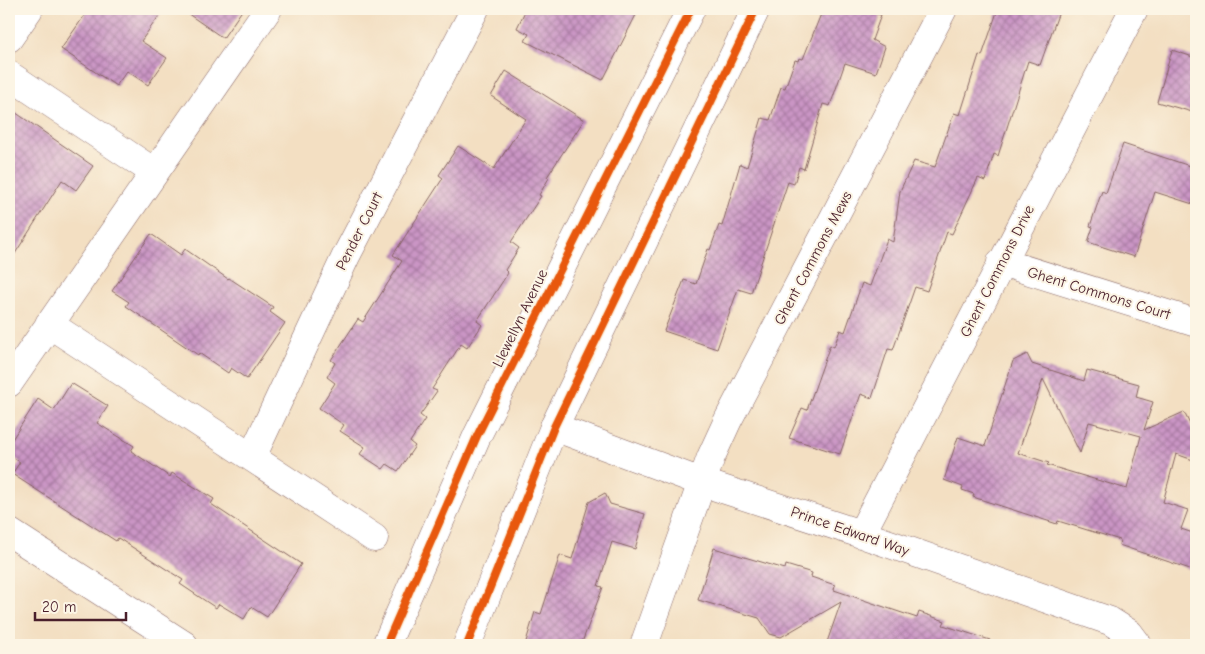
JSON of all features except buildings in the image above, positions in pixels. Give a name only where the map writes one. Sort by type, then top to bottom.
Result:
[{"type":"street","points":[[9,38],[29,9]]},
{"type":"street","points":[[9,383],[268,9]]},
{"type":"street","name":"Pender Court","points":[[252,456],[346,256],[475,9]]},
{"type":"street","name":"Llewellyn Avenue","points":[[386,645],[477,436],[691,9]]},
{"type":"street","points":[[467,645],[554,427],[756,9]]},
{"type":"street","name":"Ghent Commons Mews","points":[[644,645],[704,483],[711,457],[728,420],[943,9]]},
{"type":"street","name":"Ghent Commons Drive","points":[[861,534],[1134,9]]},
{"type":"street","points":[[9,75],[154,172]]},
{"type":"street","name":"Ghent Commons Court","points":[[1001,262],[1196,323]]},
{"type":"street","points":[[49,324],[374,538]]},
{"type":"street","name":"Prince Edward Way","points":[[554,427],[704,483],[861,534],[1110,621],[1129,633],[1138,645]]},
{"type":"street","points":[[9,532],[184,645]]},
{"type":"cycle path","points":[[386,645],[477,436],[691,9]]},
{"type":"cycle path","points":[[467,645],[554,427],[756,9]]}]
